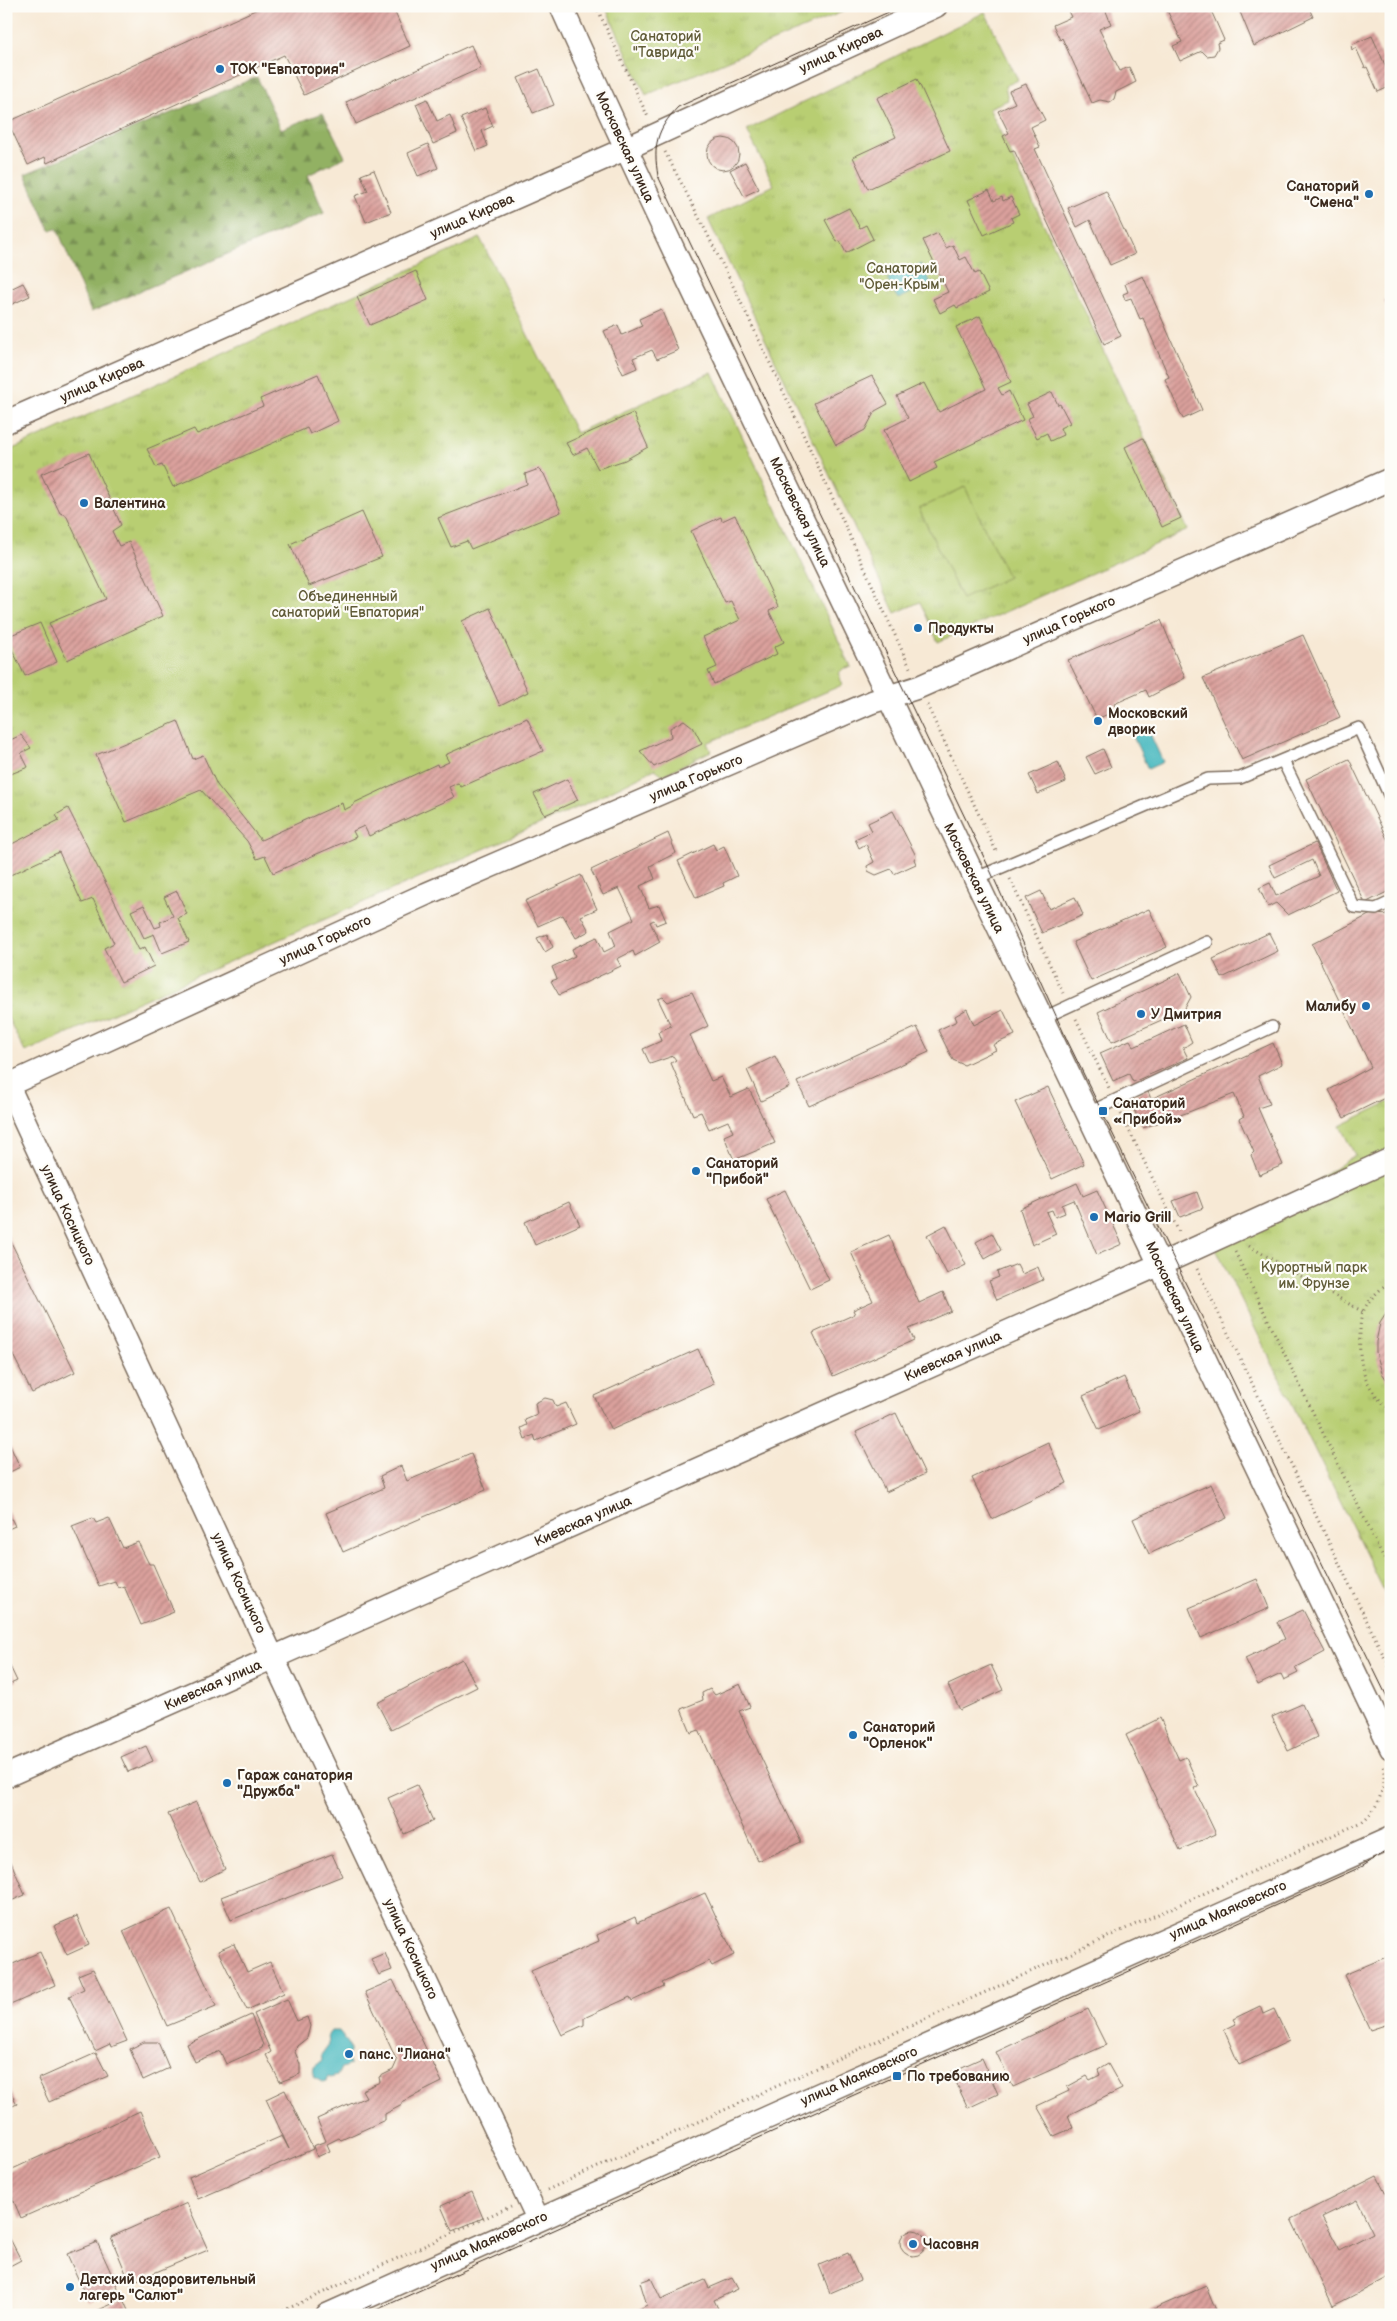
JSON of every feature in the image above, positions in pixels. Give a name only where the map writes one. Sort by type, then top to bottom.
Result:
[{"type":"street","name":"Московская улица","points":[[561,6],[625,149],[1088,1113],[1387,1755]]},
{"type":"street","name":"улица Кирова","points":[[6,422],[625,149],[936,6]]},
{"type":"street","name":"улица Горького","points":[[7,1084],[426,894],[888,696],[919,687],[1391,479]]},
{"type":"street","name":"улица Косицкого","points":[[7,1084],[538,2219]]},
{"type":"street","name":"Киевская улица","points":[[6,1776],[1159,1264],[1391,1159]]},
{"type":"street","name":"улица Маяковского","points":[[327,2315],[1391,1838]]},
{"type":"lane","points":[[974,879],[1208,780],[1240,778],[1359,728],[1391,799]]},
{"type":"lane","points":[[1283,761],[1354,907],[1376,909],[1391,902]]},
{"type":"lane","points":[[1043,1018],[1207,942]]},
{"type":"lane","points":[[1088,1113],[1272,1027]]},
{"type":"path","points":[[596,6],[656,135],[690,200],[776,378],[1070,1007],[1391,1671]]},
{"type":"path","points":[[1226,1234],[1363,1312]]},
{"type":"path","points":[[1226,1234],[1391,1573]]},
{"type":"path","points":[[1391,1280],[1375,1293],[1363,1312],[1359,1356],[1365,1379],[1380,1402],[1391,1410]]},
{"type":"path","points":[[274,2315],[1360,1823],[1374,1809],[1385,1776],[1387,1755]]},
{"type":"green space","name":"Санаторий \"Таврида\"","points":[[605,6],[856,6],[646,95]]},
{"type":"green space","name":"Санаторий \"Орен-Крым\"","points":[[985,12],[1018,80],[1005,86],[1008,100],[989,108],[1188,530],[938,642],[920,602],[895,613],[708,219],[774,185],[747,130]]},
{"type":"green space","points":[[257,77],[281,129],[323,113],[345,157],[308,175],[324,213],[91,312],[57,228],[50,230],[25,174]]},
{"type":"green space","name":"Объединенный санаторий \"Евпатория\"","points":[[480,238],[576,433],[712,372],[851,667],[844,668],[839,673],[842,685],[707,743],[711,751],[663,775],[655,769],[581,806],[25,1052],[6,1014],[6,452]]},
{"type":"green space","points":[[965,487],[1008,577],[962,599],[919,509]]},
{"type":"green space","name":"Курортный парк им. Фрунзе","points":[[1391,1101],[1391,1605],[1216,1249],[1355,1155],[1340,1126]]},
{"type":"water","points":[[921,264],[931,283],[898,299],[887,279]]},
{"type":"water","points":[[1147,727],[1163,762],[1148,769],[1132,734]]},
{"type":"water","points":[[331,2031],[339,2031],[347,2041],[350,2050],[350,2053],[347,2055],[350,2065],[341,2068],[337,2076],[328,2077],[326,2081],[322,2082],[313,2077],[314,2066],[322,2060],[321,2055],[329,2044],[328,2035]]},
{"type":"building","points":[[264,6],[392,6],[410,46],[304,95],[284,55],[47,163],[45,157],[28,165],[8,122]]},
{"type":"building","points":[[1073,6],[1104,6],[1111,24],[1099,29],[1120,71],[1129,67],[1136,82],[1116,92],[1114,99],[1110,102],[1100,100],[1092,103],[1062,38],[1060,40],[1053,25],[1071,17],[1067,9]]},
{"type":"building","points":[[1165,6],[1209,6],[1224,40],[1217,43],[1218,48],[1214,55],[1207,56],[1202,51],[1180,61],[1173,46],[1182,42]]},
{"type":"building","points":[[1308,6],[1313,17],[1254,46],[1238,7]]},
{"type":"building","points":[[1372,36],[1391,78],[1391,86],[1378,92],[1367,67],[1365,68],[1356,48],[1352,50],[1351,45]]},
{"type":"building","points":[[471,45],[481,68],[356,124],[346,102]]},
{"type":"building","points":[[539,69],[554,105],[533,113],[518,78]]},
{"type":"building","points":[[917,79],[950,151],[868,189],[853,157],[896,137],[877,98]]},
{"type":"building","points":[[1026,84],[1045,120],[1031,127],[1040,147],[1035,149],[1121,336],[1104,344],[1014,150],[1010,151],[1003,136],[1009,133],[998,111],[1015,103],[1009,91]]},
{"type":"building","points":[[427,99],[437,121],[450,115],[457,133],[433,144],[416,104]]},
{"type":"building","points":[[485,108],[493,126],[482,131],[488,146],[476,151],[461,118]]},
{"type":"building","points":[[723,138],[734,143],[739,154],[734,165],[723,170],[712,165],[707,154],[712,143]]},
{"type":"building","points":[[428,144],[438,168],[418,176],[408,153]]},
{"type":"building","points":[[745,162],[759,189],[744,196],[730,170]]},
{"type":"building","points":[[374,170],[391,212],[366,222],[355,196],[368,191],[361,175]]},
{"type":"building","points":[[989,190],[994,201],[1002,197],[1003,201],[1011,197],[1019,214],[1011,218],[1013,222],[984,235],[968,200]]},
{"type":"building","points":[[1106,191],[1135,254],[1110,265],[1090,220],[1077,227],[1068,208]]},
{"type":"building","points":[[849,208],[860,228],[866,225],[873,239],[846,253],[840,241],[837,242],[825,220]]},
{"type":"building","points":[[938,233],[946,248],[953,245],[960,260],[966,257],[975,274],[979,272],[989,292],[957,308],[955,305],[940,313],[933,299],[948,292],[923,240]]},
{"type":"building","points":[[416,271],[428,300],[370,325],[357,297]]},
{"type":"building","points":[[1143,276],[1202,410],[1183,419],[1165,379],[1169,377],[1143,318],[1140,319],[1131,298],[1125,300],[1123,294],[1128,292],[1125,284]]},
{"type":"building","points":[[23,283],[30,296],[6,307],[6,291]]},
{"type":"building","points":[[1391,297],[1391,316],[1384,301]]},
{"type":"building","points":[[661,309],[678,350],[657,359],[652,350],[633,358],[637,368],[623,374],[604,331],[618,325],[622,335],[642,326],[639,319]]},
{"type":"building","points":[[980,316],[1011,382],[998,388],[1002,395],[1009,391],[1023,420],[934,462],[937,468],[909,482],[884,430],[908,418],[897,396],[924,383],[939,412],[986,389],[956,327]]},
{"type":"building","points":[[318,374],[338,421],[310,434],[307,428],[173,487],[162,465],[156,467],[147,449],[194,429],[197,434],[263,406],[260,399]]},
{"type":"building","points":[[872,376],[888,404],[875,411],[865,430],[836,445],[814,403]]},
{"type":"building","points":[[1052,392],[1070,423],[1060,428],[1063,435],[1050,441],[1047,433],[1037,438],[1027,419],[1033,416],[1027,404]]},
{"type":"building","points":[[633,413],[648,447],[625,460],[598,469],[587,448],[573,455],[566,443]]},
{"type":"building","points":[[1143,438],[1181,518],[1162,527],[1125,447]]},
{"type":"building","points":[[89,453],[121,525],[112,531],[119,546],[129,542],[163,616],[67,660],[49,623],[106,599],[66,515],[60,513],[41,474]]},
{"type":"building","points":[[539,469],[544,474],[561,512],[471,549],[467,541],[451,547],[438,518],[527,484],[525,474]]},
{"type":"building","points":[[362,512],[382,557],[309,586],[290,544]]},
{"type":"building","points":[[735,515],[778,607],[769,611],[784,642],[774,647],[777,654],[714,684],[708,671],[717,667],[703,637],[740,620],[731,601],[725,603],[691,531],[721,517],[722,521]]},
{"type":"building","points":[[490,608],[528,692],[500,706],[462,621]]},
{"type":"building","points":[[1161,620],[1185,678],[1149,697],[1146,690],[1114,704],[1117,710],[1097,719],[1068,660]]},
{"type":"building","points":[[40,623],[57,662],[25,676],[6,637]]},
{"type":"building","points":[[1303,635],[1340,717],[1242,760],[1203,678]]},
{"type":"building","points":[[527,718],[543,751],[461,787],[458,783],[449,787],[454,797],[369,836],[364,826],[353,831],[356,837],[273,873],[265,856],[257,859],[247,841],[201,790],[126,822],[96,755],[178,721],[193,759],[203,755],[217,785],[261,840],[342,803],[344,810],[354,805],[354,803],[437,764],[438,767],[449,762],[445,755]]},
{"type":"building","points":[[684,720],[693,727],[702,744],[654,767],[640,751],[671,737],[670,728]]},
{"type":"building","points":[[21,735],[31,748],[21,753],[28,767],[6,776],[6,742]]},
{"type":"building","points":[[1103,749],[1111,767],[1095,774],[1086,757]]},
{"type":"building","points":[[1349,759],[1391,847],[1391,890],[1365,903],[1306,779]]},
{"type":"building","points":[[1058,762],[1066,782],[1038,794],[1029,775]]},
{"type":"building","points":[[567,779],[578,800],[545,815],[534,794]]},
{"type":"building","points":[[68,808],[139,950],[145,947],[154,966],[121,982],[104,948],[114,943],[93,899],[82,903],[59,852],[6,877],[6,847],[59,820],[56,815]]},
{"type":"building","points":[[893,811],[916,856],[914,859],[916,864],[894,874],[891,869],[876,875],[868,871],[867,866],[874,862],[866,844],[859,848],[855,839],[872,831],[868,823]]},
{"type":"building","points":[[668,833],[676,853],[650,866],[655,879],[640,886],[649,908],[659,905],[666,921],[656,925],[654,920],[650,922],[660,942],[635,956],[633,951],[617,959],[621,966],[559,995],[551,981],[557,979],[552,967],[575,956],[572,949],[597,937],[604,952],[616,946],[610,931],[634,919],[619,888],[603,895],[591,870]]},
{"type":"building","points":[[1315,843],[1337,891],[1288,915],[1276,903],[1268,907],[1259,888],[1270,883],[1276,896],[1319,876],[1312,860],[1275,878],[1269,865]]},
{"type":"building","points":[[713,844],[716,850],[724,846],[737,876],[723,883],[724,886],[696,898],[678,861]]},
{"type":"building","points":[[581,875],[597,909],[581,916],[589,931],[576,938],[563,915],[538,926],[525,901]]},
{"type":"building","points":[[177,891],[187,914],[178,918],[189,942],[162,953],[154,934],[144,938],[131,911],[144,905],[155,928],[161,926],[160,922],[173,916],[164,897]]},
{"type":"building","points":[[1041,891],[1049,909],[1075,897],[1083,915],[1042,933],[1026,898]]},
{"type":"building","points":[[1149,909],[1167,947],[1091,981],[1073,942]]},
{"type":"building","name":"Малибу","points":[[1371,914],[1391,915],[1391,1095],[1344,1118],[1329,1090],[1371,1067],[1312,944]]},
{"type":"building","points":[[1269,933],[1278,951],[1222,978],[1213,959]]},
{"type":"building","points":[[547,934],[553,947],[545,952],[537,938]]},
{"type":"building","points":[[1180,973],[1191,997],[1184,1010],[1112,1042],[1098,1012]]},
{"type":"building","points":[[692,992],[708,1026],[690,1035],[711,1081],[721,1077],[731,1097],[749,1089],[775,1143],[734,1160],[724,1136],[733,1132],[728,1121],[709,1129],[701,1112],[693,1115],[671,1063],[676,1060],[673,1056],[650,1064],[643,1049],[661,1041],[658,1032],[671,1026],[658,999],[663,997],[668,1002]]},
{"type":"building","points":[[967,1009],[974,1025],[1003,1010],[1015,1035],[993,1045],[996,1050],[964,1065],[953,1060],[938,1030],[957,1021],[955,1016]]},
{"type":"building","points":[[1184,1024],[1192,1042],[1183,1048],[1188,1058],[1133,1082],[1129,1074],[1113,1081],[1100,1053],[1130,1040],[1134,1047]]},
{"type":"building","points":[[917,1027],[929,1052],[809,1106],[797,1082]]},
{"type":"building","points":[[1273,1043],[1282,1064],[1258,1076],[1270,1104],[1258,1108],[1283,1165],[1259,1175],[1251,1155],[1254,1152],[1239,1119],[1244,1116],[1234,1094],[1143,1128],[1128,1098],[1147,1089],[1151,1099]]},
{"type":"building","points":[[775,1056],[790,1087],[761,1101],[747,1070]]},
{"type":"building","points":[[1048,1087],[1084,1164],[1052,1179],[1015,1102]]},
{"type":"building","points":[[1077,1183],[1083,1196],[1097,1190],[1122,1244],[1097,1255],[1074,1200],[1062,1205],[1065,1213],[1055,1217],[1052,1210],[1046,1212],[1056,1234],[1032,1245],[1020,1209]]},
{"type":"building","points":[[785,1190],[829,1280],[810,1289],[766,1199]]},
{"type":"building","points":[[1197,1192],[1203,1208],[1180,1217],[1173,1201]]},
{"type":"building","points":[[569,1202],[580,1225],[535,1245],[525,1222]]},
{"type":"building","points":[[946,1225],[966,1265],[947,1274],[927,1235]]},
{"type":"building","points":[[6,1232],[75,1372],[32,1393],[6,1341]]},
{"type":"building","points":[[992,1233],[1001,1250],[985,1259],[976,1242]]},
{"type":"building","points":[[889,1235],[919,1303],[943,1292],[951,1311],[909,1329],[914,1340],[833,1376],[813,1333],[855,1314],[853,1310],[873,1301],[851,1252]]},
{"type":"building","points":[[1017,1264],[1022,1274],[1038,1267],[1043,1280],[997,1300],[989,1281],[999,1277],[997,1272]]},
{"type":"building","points":[[1391,1306],[1391,1386],[1382,1373],[1376,1352],[1376,1342],[1380,1323]]},
{"type":"building","points":[[698,1349],[714,1384],[611,1430],[594,1396]]},
{"type":"building","points":[[1124,1377],[1139,1411],[1099,1430],[1083,1396]]},
{"type":"building","points":[[545,1398],[553,1400],[556,1407],[566,1403],[576,1424],[536,1441],[534,1435],[525,1439],[521,1428],[527,1425],[525,1420],[537,1415],[535,1403]]},
{"type":"building","points":[[896,1413],[925,1474],[886,1492],[856,1432]]},
{"type":"building","points":[[6,1437],[20,1467],[6,1474]]},
{"type":"building","points":[[1048,1442],[1067,1483],[992,1519],[972,1478]]},
{"type":"building","points":[[471,1454],[486,1490],[343,1552],[326,1513],[384,1488],[380,1476],[401,1466],[407,1481]]},
{"type":"building","points":[[1211,1484],[1227,1518],[1149,1554],[1133,1519]]},
{"type":"building","points":[[6,1508],[15,1526],[6,1530]]},
{"type":"building","points":[[93,1518],[96,1523],[109,1518],[123,1548],[138,1542],[149,1564],[153,1564],[174,1612],[141,1625],[124,1586],[118,1588],[115,1581],[99,1586],[72,1526]]},
{"type":"building","points":[[1257,1579],[1269,1608],[1201,1638],[1189,1608]]},
{"type":"building","points":[[1303,1610],[1325,1652],[1295,1668],[1298,1673],[1284,1680],[1281,1674],[1258,1685],[1245,1658],[1285,1639],[1277,1622]]},
{"type":"building","points":[[6,1658],[17,1681],[6,1686]]},
{"type":"building","points":[[462,1659],[477,1687],[391,1730],[377,1703]]},
{"type":"building","points":[[991,1665],[1003,1690],[960,1710],[948,1685]]},
{"type":"building","points":[[740,1684],[750,1707],[739,1711],[801,1842],[758,1861],[699,1730],[691,1733],[681,1709],[703,1700],[702,1693],[710,1689],[715,1695]]},
{"type":"building","points":[[1302,1704],[1317,1737],[1288,1751],[1272,1717]]},
{"type":"building","points":[[1160,1718],[1179,1760],[1186,1757],[1199,1787],[1194,1788],[1216,1834],[1180,1850],[1126,1735]]},
{"type":"building","points":[[146,1746],[153,1761],[128,1772],[121,1757]]},
{"type":"building","points":[[417,1785],[433,1821],[404,1834],[388,1798]]},
{"type":"building","points":[[196,1802],[225,1869],[200,1882],[168,1814]]},
{"type":"building","points":[[332,1854],[342,1876],[231,1920],[221,1897]]},
{"type":"building","points":[[11,1862],[25,1895],[6,1903],[6,1864]]},
{"type":"building","points":[[705,1893],[734,1955],[712,1966],[709,1961],[662,1983],[664,1986],[632,2001],[630,1997],[584,2018],[584,2025],[562,2035],[531,1971],[599,1941],[597,1935],[635,1917],[637,1923]]},
{"type":"building","points":[[171,1909],[216,2006],[167,2026],[123,1931]]},
{"type":"building","points":[[77,1916],[89,1945],[67,1955],[54,1926]]},
{"type":"building","points":[[234,1944],[247,1972],[270,1962],[284,1993],[247,2010],[218,1951]]},
{"type":"building","points":[[40,1952],[55,1985],[6,2007],[6,1967]]},
{"type":"building","points":[[385,1953],[392,1970],[379,1975],[371,1959]]},
{"type":"building","points":[[1391,1955],[1391,2023],[1370,2030],[1344,1975]]},
{"type":"building","points":[[93,1969],[127,2041],[111,2047],[110,2044],[95,2051],[69,1996],[84,1989],[78,1975]]},
{"type":"building","points":[[393,1980],[442,2082],[402,2102],[402,2105],[385,2114],[385,2120],[341,2140],[339,2138],[327,2144],[330,2151],[317,2157],[313,2146],[326,2141],[317,2119],[366,2097],[362,2090],[380,2082],[379,2077],[393,2070],[397,2061],[365,1992]]},
{"type":"building","points":[[287,1999],[297,2021],[307,2017],[310,2026],[307,2038],[297,2046],[295,2052],[300,2064],[300,2074],[280,2082],[266,2055],[271,2052],[254,2014]]},
{"type":"building","points":[[1260,2006],[1263,2014],[1274,2009],[1289,2041],[1239,2065],[1224,2030],[1236,2024],[1233,2019]]},
{"type":"building","points":[[1088,2009],[1106,2045],[1013,2087],[996,2052]]},
{"type":"building","points":[[251,2015],[263,2045],[262,2048],[226,2064],[220,2051],[195,2062],[187,2044]]},
{"type":"building","points":[[144,2042],[158,2042],[169,2068],[143,2080],[130,2049]]},
{"type":"building","points":[[96,2053],[108,2076],[49,2102],[38,2079]]},
{"type":"building","points":[[982,2058],[998,2094],[968,2108],[951,2072]]},
{"type":"building","points":[[1108,2064],[1122,2089],[1068,2115],[1073,2128],[1054,2136],[1037,2106],[1069,2091],[1067,2087],[1087,2076],[1090,2080],[1100,2075],[1098,2070]]},
{"type":"building","points":[[6,2083],[17,2104],[6,2109]]},
{"type":"building","points":[[285,2090],[313,2149],[198,2199],[189,2177],[282,2136],[289,2149],[266,2099]]},
{"type":"building","points":[[140,2111],[160,2157],[21,2218],[6,2183],[6,2172]]},
{"type":"building","points":[[1377,2176],[1391,2203],[1391,2276],[1333,2306],[1291,2219]],"holes":[[[1357,2200],[1373,2233],[1340,2250],[1322,2217]]]},
{"type":"building","points":[[472,2192],[483,2218],[452,2231],[441,2206]]},
{"type":"building","points":[[187,2203],[208,2250],[130,2283],[111,2237]]},
{"type":"building","name":"Часовня","points":[[913,2230],[922,2234],[926,2243],[922,2252],[913,2256],[904,2252],[900,2243],[904,2234]]},
{"type":"building","points":[[6,2231],[21,2260],[6,2268]]},
{"type":"building","points":[[97,2242],[118,2288],[88,2301],[67,2254]]},
{"type":"building","points":[[848,2253],[860,2280],[830,2293],[819,2265]]},
{"type":"building","points":[[651,2278],[661,2299],[705,2280],[709,2288],[732,2278],[738,2289],[714,2300],[721,2315],[628,2315],[647,2305],[640,2282]]},
{"type":"building","points":[[1206,2286],[1218,2315],[1140,2315]]},
{"type":"building","points":[[123,2299],[130,2315],[93,2315],[92,2313]]},
{"type":"tram line","points":[[902,6],[678,107],[665,123],[658,139],[656,147],[658,176],[991,872],[1067,1040],[1391,1705]]},
{"type":"tram line","points":[[365,2315],[1363,1866],[1391,1848]]},
{"type":"tram line","points":[[350,2315],[372,2305]]},
{"type":"place","name":"ТОК \"Евпатория\"","points":[[220,69]]},
{"type":"place","name":"Санаторий \"Смена\"","points":[[1369,194]]},
{"type":"place","name":"Валентина","points":[[84,503]]},
{"type":"place","name":"Продукты","points":[[918,628]]},
{"type":"place","name":"Московский дворик","points":[[1098,721]]},
{"type":"place","name":"Малибу","points":[[1366,1006]]},
{"type":"place","name":"У Дмитрия","points":[[1141,1014]]},
{"type":"place","name":"Санаторий «Прибой»","points":[[1103,1111]]},
{"type":"place","name":"Санаторий \"Прибой\"","points":[[696,1171]]},
{"type":"place","name":"Mario Grill","points":[[1094,1217]]},
{"type":"place","name":"Санаторий \"Орленок\"","points":[[853,1735]]},
{"type":"place","name":"Гараж санатория \"Дружба\"","points":[[227,1783]]},
{"type":"place","name":"панс. \"Лиана\"","points":[[349,2054]]},
{"type":"place","name":"По требованию","points":[[897,2076]]},
{"type":"place","name":"Часовня","points":[[913,2244]]},
{"type":"place","name":"Детский оздоровительный лагерь \"Салют\"","points":[[70,2287]]}]
